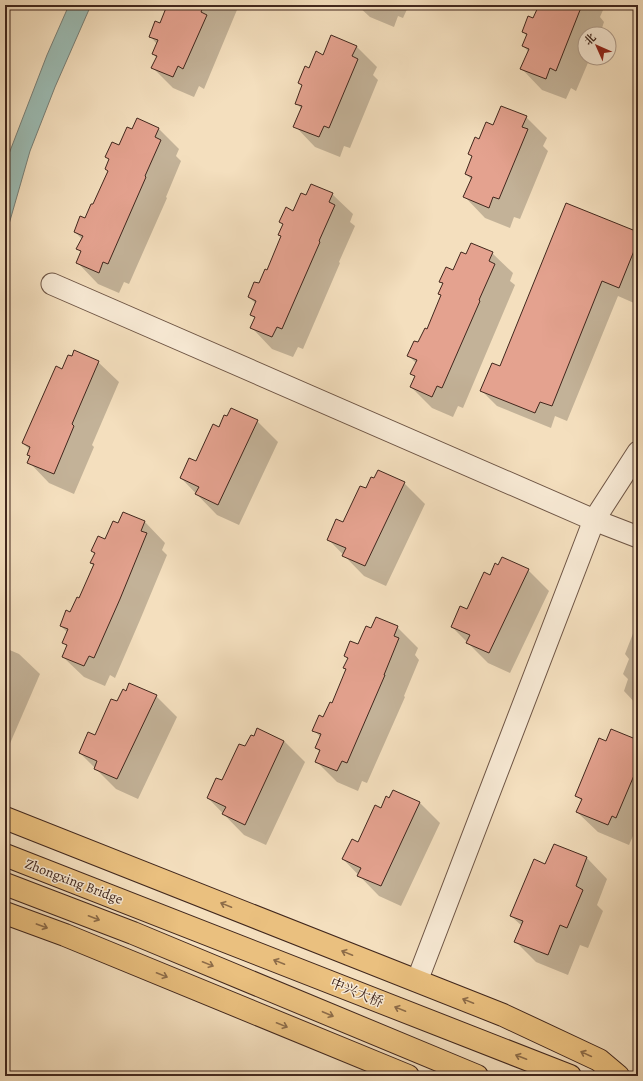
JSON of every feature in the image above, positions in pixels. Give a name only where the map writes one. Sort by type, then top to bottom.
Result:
[{"type":"main road","points":[[5,818],[503,1015],[599,1060],[618,1076]]},
{"type":"main road","name":"Zhongxing Bridge","points":[[5,854],[143,908]]},
{"type":"main road","name":"Zhongxing Bridge","points":[[5,884],[133,933],[477,1076]]},
{"type":"main road","name":"中兴大桥","points":[[143,908],[570,1076]]},
{"type":"main road","points":[[5,913],[65,935],[408,1076]]},
{"type":"street","points":[[52,284],[594,520],[638,537]]},
{"type":"street","points":[[417,981],[594,520],[638,452]]},
{"type":"water","points":[[69,5],[91,5],[55,87],[30,151],[5,238],[5,164],[47,55]]},
{"type":"building","points":[[170,5],[204,5],[201,12],[207,15],[183,69],[178,66],[173,77],[151,68],[157,56],[152,54],[158,40],[149,37],[155,21],[160,23],[166,8],[168,9]]},
{"type":"building","points":[[539,5],[582,5],[556,71],[550,68],[546,79],[520,69],[529,49],[522,46],[527,34],[522,32],[528,16],[533,18]]},
{"type":"building","points":[[331,35],[357,46],[352,56],[358,59],[329,128],[324,126],[319,137],[293,127],[302,106],[295,104],[302,85],[298,83],[305,66],[309,68],[316,51],[323,55]]},
{"type":"building","points":[[501,106],[527,116],[522,127],[528,129],[499,199],[493,197],[489,208],[463,197],[472,177],[465,174],[472,156],[468,154],[475,137],[479,139],[486,122],[493,125]]},
{"type":"building","points":[[137,118],[159,128],[155,137],[161,140],[108,264],[103,262],[99,273],[76,263],[81,251],[76,249],[83,236],[74,232],[80,216],[85,218],[91,204],[93,204],[108,171],[105,169],[109,159],[105,157],[112,142],[119,145],[127,127],[132,129]]},
{"type":"building","points":[[311,184],[333,193],[329,202],[335,205],[282,329],[277,327],[272,337],[250,328],[255,317],[250,315],[256,301],[248,297],[254,282],[259,283],[265,269],[267,270],[281,236],[278,235],[283,224],[279,222],[286,207],[293,211],[301,193],[306,195]]},
{"type":"building","points":[[566,203],[638,232],[638,241],[619,288],[602,281],[552,406],[540,402],[535,413],[480,391],[492,363],[500,366]]},
{"type":"building","points":[[471,243],[493,252],[489,261],[495,264],[442,388],[437,386],[432,397],[410,387],[415,376],[410,374],[417,360],[407,356],[414,341],[418,342],[425,328],[427,329],[441,295],[438,294],[443,283],[439,282],[446,267],[453,270],[461,252],[466,254]]},
{"type":"building","points":[[74,350],[99,361],[72,424],[74,426],[54,474],[27,463],[30,456],[27,455],[30,447],[22,443],[56,366],[62,369],[68,355],[72,356]]},
{"type":"building","points":[[231,408],[258,420],[218,505],[195,494],[199,487],[180,478],[189,458],[196,461],[213,424],[219,427],[224,415],[227,416]]},
{"type":"building","points":[[378,470],[405,482],[365,566],[342,556],[346,548],[327,540],[336,519],[343,522],[360,486],[366,488],[371,477],[374,478]]},
{"type":"building","points":[[123,512],[145,521],[141,531],[147,533],[94,658],[89,656],[84,666],[62,657],[67,645],[62,643],[68,629],[60,626],[66,610],[70,612],[77,597],[79,598],[94,564],[90,563],[95,553],[91,551],[98,536],[105,539],[113,521],[118,523]]},
{"type":"building","points":[[502,557],[529,569],[489,653],[466,643],[470,635],[451,627],[460,606],[467,609],[484,572],[490,575],[495,563],[498,565]]},
{"type":"building","points":[[376,617],[398,626],[394,636],[399,638],[385,675],[347,763],[342,761],[337,771],[315,762],[320,750],[315,748],[321,734],[312,731],[319,715],[323,717],[330,702],[332,703],[346,669],[343,668],[348,658],[344,656],[350,641],[358,644],[366,626],[371,628]]},
{"type":"building","points":[[129,683],[157,695],[117,779],[94,769],[97,761],[79,753],[88,732],[95,735],[111,699],[117,701],[123,689],[126,691]]},
{"type":"building","points":[[257,728],[284,741],[245,825],[222,814],[226,807],[207,798],[216,778],[222,780],[239,744],[245,746],[251,735],[254,736]]},
{"type":"building","points":[[611,729],[638,740],[638,766],[616,818],[612,816],[608,825],[576,812],[582,799],[575,796],[599,738],[606,741]]},
{"type":"building","points":[[393,790],[420,802],[381,886],[357,876],[361,868],[342,859],[352,839],[358,842],[375,805],[381,808],[386,796],[389,798]]},
{"type":"building","points":[[554,844],[587,857],[576,886],[583,890],[567,928],[560,925],[548,955],[514,942],[523,921],[510,916],[534,859],[545,864]]}]
